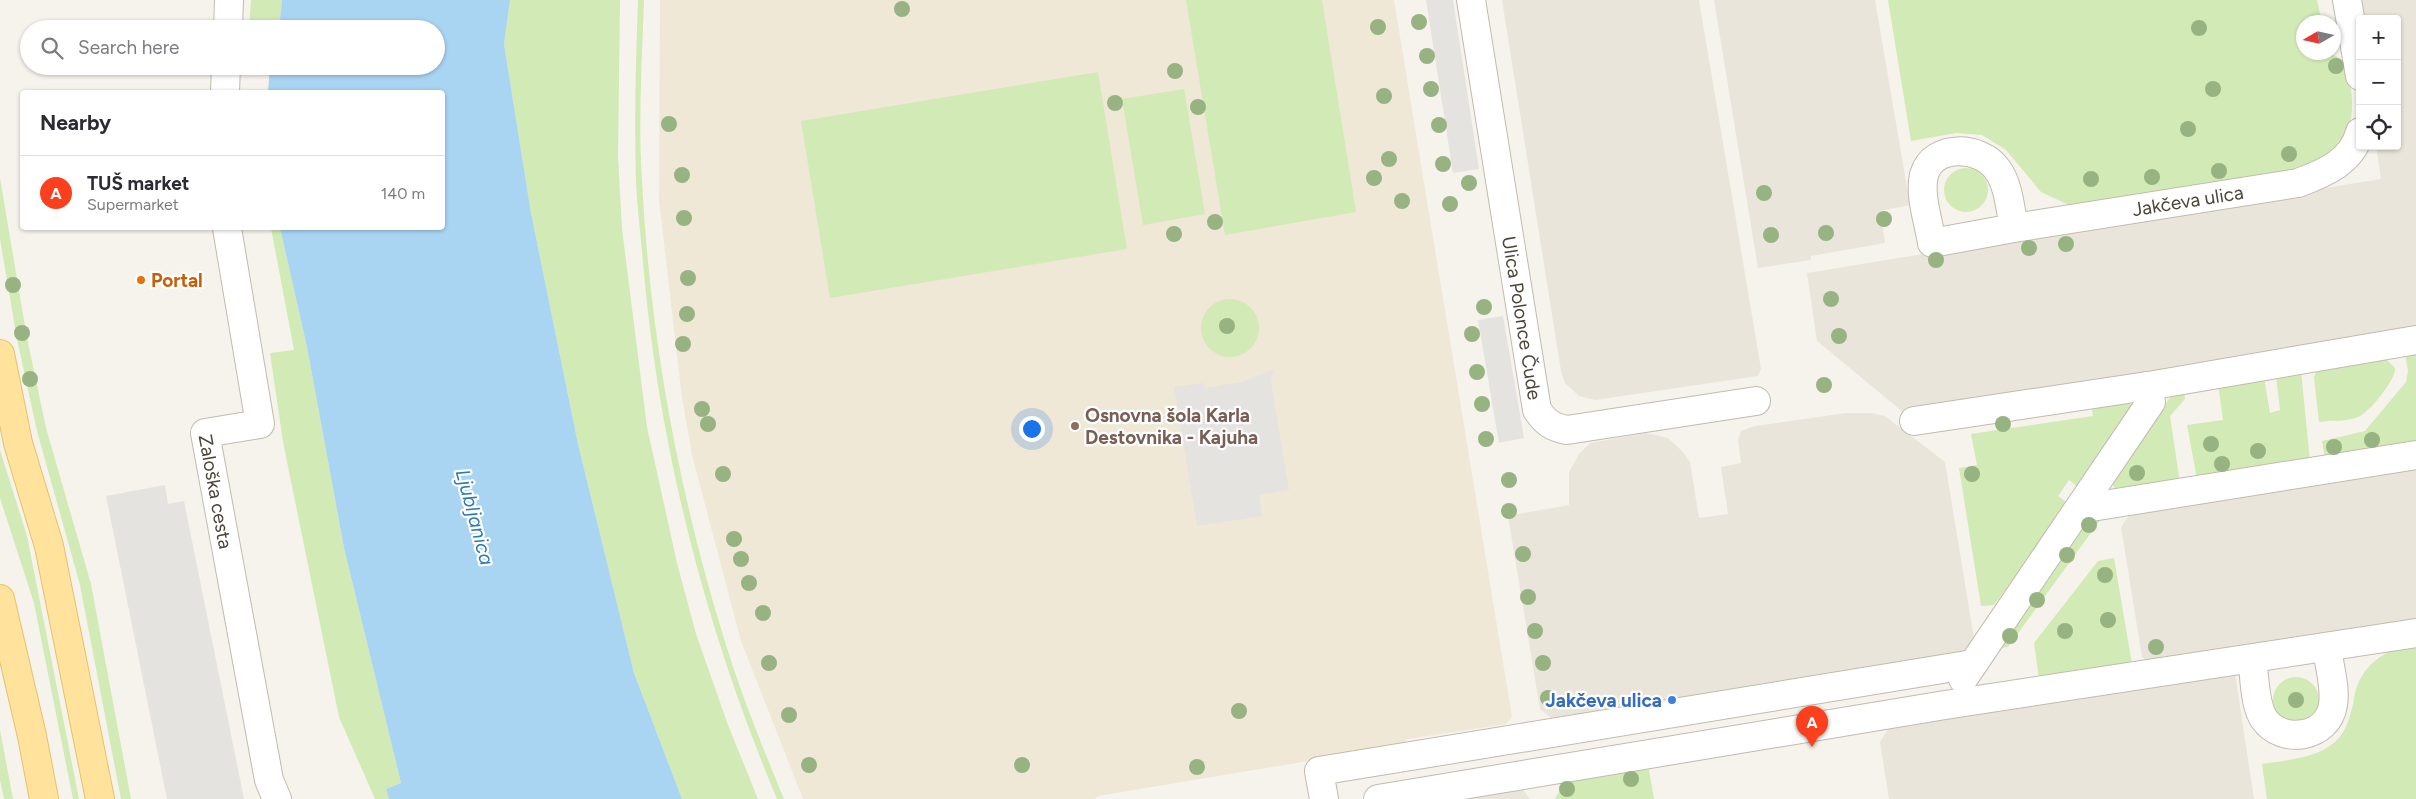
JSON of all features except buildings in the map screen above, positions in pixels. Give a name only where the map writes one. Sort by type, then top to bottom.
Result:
[{"type":"main road","points":[[0,354],[18,443],[49,546],[100,799]]},
{"type":"main road","points":[[0,599],[32,736],[44,799]]},
{"type":"street","points":[[228,20],[229,0]]},
{"type":"street","name":"Ulica Polonce Čude","points":[[1471,0],[1537,410],[1544,420],[1553,427],[1568,430],[1756,401]]},
{"type":"street","points":[[2347,0],[2357,60]]},
{"type":"street","points":[[226,75],[226,90]]},
{"type":"street","name":"Jakčeva ulica","points":[[2014,228],[2006,188],[1997,168],[1988,159],[1977,154],[1957,151],[1937,158],[1925,174],[1924,193],[1932,243],[2014,228],[2298,183],[2330,170],[2341,163],[2356,141]]},
{"type":"street","name":"Zaloška cesta","points":[[227,230],[260,424],[205,433],[269,780],[277,799]]},
{"type":"street","points":[[1914,421],[2147,386],[2416,340]]},
{"type":"street","points":[[1945,705],[2151,402],[2147,386]]},
{"type":"street","points":[[2079,509],[2416,455]]},
{"type":"street","points":[[1378,799],[1945,705],[2327,648],[2416,632]]},
{"type":"street","points":[[2252,659],[2260,710],[2266,721],[2281,732],[2301,735],[2321,726],[2328,719],[2333,707],[2327,648]]},
{"type":"street","points":[[1324,799],[1319,772],[1973,664]]},
{"type":"street","points":[[1532,736],[1540,773]]},
{"type":"shaded area","name":"Osnovna šola Karla Destovnika - Kajuha","points":[[660,0],[1394,0],[1512,717],[1506,724],[1408,739],[1399,746],[1098,796],[1095,799],[803,799],[741,641],[692,455],[682,398],[659,200]]},
{"type":"shaded area","points":[[1426,0],[1453,0],[1479,169],[1453,173]]},
{"type":"shaded area","points":[[1502,0],[1699,0],[1761,369],[1758,376],[1595,400],[1579,396],[1565,383],[1561,371]]},
{"type":"shaded area","points":[[1714,0],[1875,0],[1910,205],[1880,211],[1885,243],[1811,256],[1811,260],[1758,268]]},
{"type":"shaded area","points":[[2353,0],[2416,0],[2416,328],[1903,412],[1817,341],[1807,273],[2381,179],[2377,150],[2401,150],[2401,15],[2359,15]]},
{"type":"shaded area","points":[[1503,316],[1524,438],[1499,443],[1478,320]]},
{"type":"shaded area","points":[[1274,369],[1271,379],[1272,389],[1289,490],[1259,495],[1262,516],[1197,526],[1174,387],[1203,383],[1204,388],[1242,382]]},
{"type":"shaded area","points":[[1846,413],[1871,413],[1885,416],[1945,462],[1974,639],[1963,653],[1554,720],[1540,709],[1508,516],[1569,505],[1569,472],[1579,454],[1590,443],[1646,433],[1668,438],[1682,451],[1690,462],[1699,518],[1728,514],[1721,467],[1741,463],[1738,440],[1741,431],[1755,426]]},
{"type":"shaded area","points":[[2416,467],[2416,622],[2155,666],[2142,657],[2121,527],[2131,513]]},
{"type":"shaded area","points":[[165,485],[168,504],[184,501],[244,799],[167,799],[106,496]]},
{"type":"shaded area","points":[[2235,673],[2254,799],[1889,799],[1880,742],[1890,726]]},
{"type":"shaded area","points":[[1522,789],[1530,799],[1451,799]]},
{"type":"green space","points":[[251,0],[282,0],[280,20],[250,20]]},
{"type":"green space","points":[[510,0],[620,0],[618,156],[622,229],[647,427],[677,563],[696,634],[728,725],[758,799],[682,799],[634,673],[578,444],[531,213],[504,44]]},
{"type":"green space","points":[[638,0],[644,0],[640,136],[646,240],[652,299],[669,416],[694,531],[726,645],[746,703],[784,799],[777,799],[728,669],[707,603],[673,469],[650,332],[637,191],[635,113]]},
{"type":"green space","points":[[1186,0],[1322,0],[1356,212],[1225,235]]},
{"type":"green space","points":[[1888,0],[2317,0],[2320,15],[2296,15],[2296,60],[2341,59],[2347,62],[2352,94],[2351,120],[2347,132],[2330,154],[2316,166],[2073,207],[2041,192],[2006,150],[1982,135],[1956,133],[1911,141]]},
{"type":"green space","points":[[1098,72],[1127,249],[830,298],[801,121]]},
{"type":"green space","points":[[1184,89],[1205,214],[1143,225],[1122,99]]},
{"type":"green space","points":[[1966,168],[1978,172],[1984,178],[1988,190],[1984,202],[1978,208],[1966,212],[1954,208],[1948,202],[1944,190],[1948,178],[1954,172]]},
{"type":"green space","points":[[0,178],[27,338],[46,428],[91,584],[131,799],[121,799],[80,585],[37,431],[17,339],[0,239]]},
{"type":"green space","points":[[271,230],[280,230],[307,347],[344,548],[401,783],[386,789],[389,799],[375,799],[339,717],[283,442],[270,353],[294,350]]},
{"type":"green space","points":[[1224,299],[1236,299],[1251,307],[1259,322],[1259,334],[1251,349],[1236,357],[1224,357],[1209,349],[1201,334],[1201,322],[1209,307]]},
{"type":"green space","points":[[2416,352],[2416,444],[2325,459],[2322,441],[2365,431],[2406,382],[2408,371],[2405,354]]},
{"type":"green space","points":[[2384,357],[2395,368],[2394,373],[2387,387],[2369,409],[2354,419],[2319,422],[2314,378],[2316,371],[2320,368]]},
{"type":"green space","points":[[2301,371],[2310,461],[2197,479],[2187,425],[2223,420],[2218,384],[2264,377],[2270,413],[2280,410],[2276,376]]},
{"type":"green space","points":[[2184,390],[2185,399],[2170,416],[2180,483],[2115,493],[2112,479],[2174,392]]},
{"type":"green space","points":[[2130,399],[2132,411],[2079,488],[2069,480],[2058,496],[2069,504],[1994,605],[1981,606],[1959,468],[1977,465],[1971,434],[2093,416],[2091,404]]},
{"type":"green space","points":[[0,450],[27,536],[79,799],[73,799],[34,603],[0,498]]},
{"type":"green space","points":[[2101,519],[2008,647],[1996,649],[2085,521]]},
{"type":"green space","points":[[2114,558],[2133,670],[2040,686],[2034,643],[2098,561]]},
{"type":"green space","points":[[2416,642],[2416,799],[2267,799],[2262,764],[2290,760],[2319,752],[2335,742],[2347,724],[2357,686],[2367,669],[2381,656]]},
{"type":"green space","points":[[2296,677],[2309,681],[2315,687],[2319,700],[2315,713],[2309,719],[2296,723],[2283,719],[2277,713],[2273,700],[2277,687],[2283,681]]},
{"type":"green space","points":[[0,730],[13,799],[4,799],[0,780]]},
{"type":"green space","points":[[1648,764],[1654,799],[1555,799],[1565,781]]},
{"type":"water","name":"Ljubljanica","points":[[282,0],[510,0],[504,44],[531,213],[578,444],[634,673],[682,799],[389,799],[386,789],[401,783],[344,548],[307,347],[280,230],[445,230],[445,90],[268,90],[269,75],[445,75],[445,20],[280,20]]},
{"type":"place","name":"Portal","points":[[141,280]]},
{"type":"place","name":"Osnovna šola Karla Destovnika - Kajuha","points":[[1075,426]]},
{"type":"place","name":"Jakčeva ulica","points":[[1672,700]]},
{"type":"place","name":"TUŠ market","points":[[1812,747]]}]
